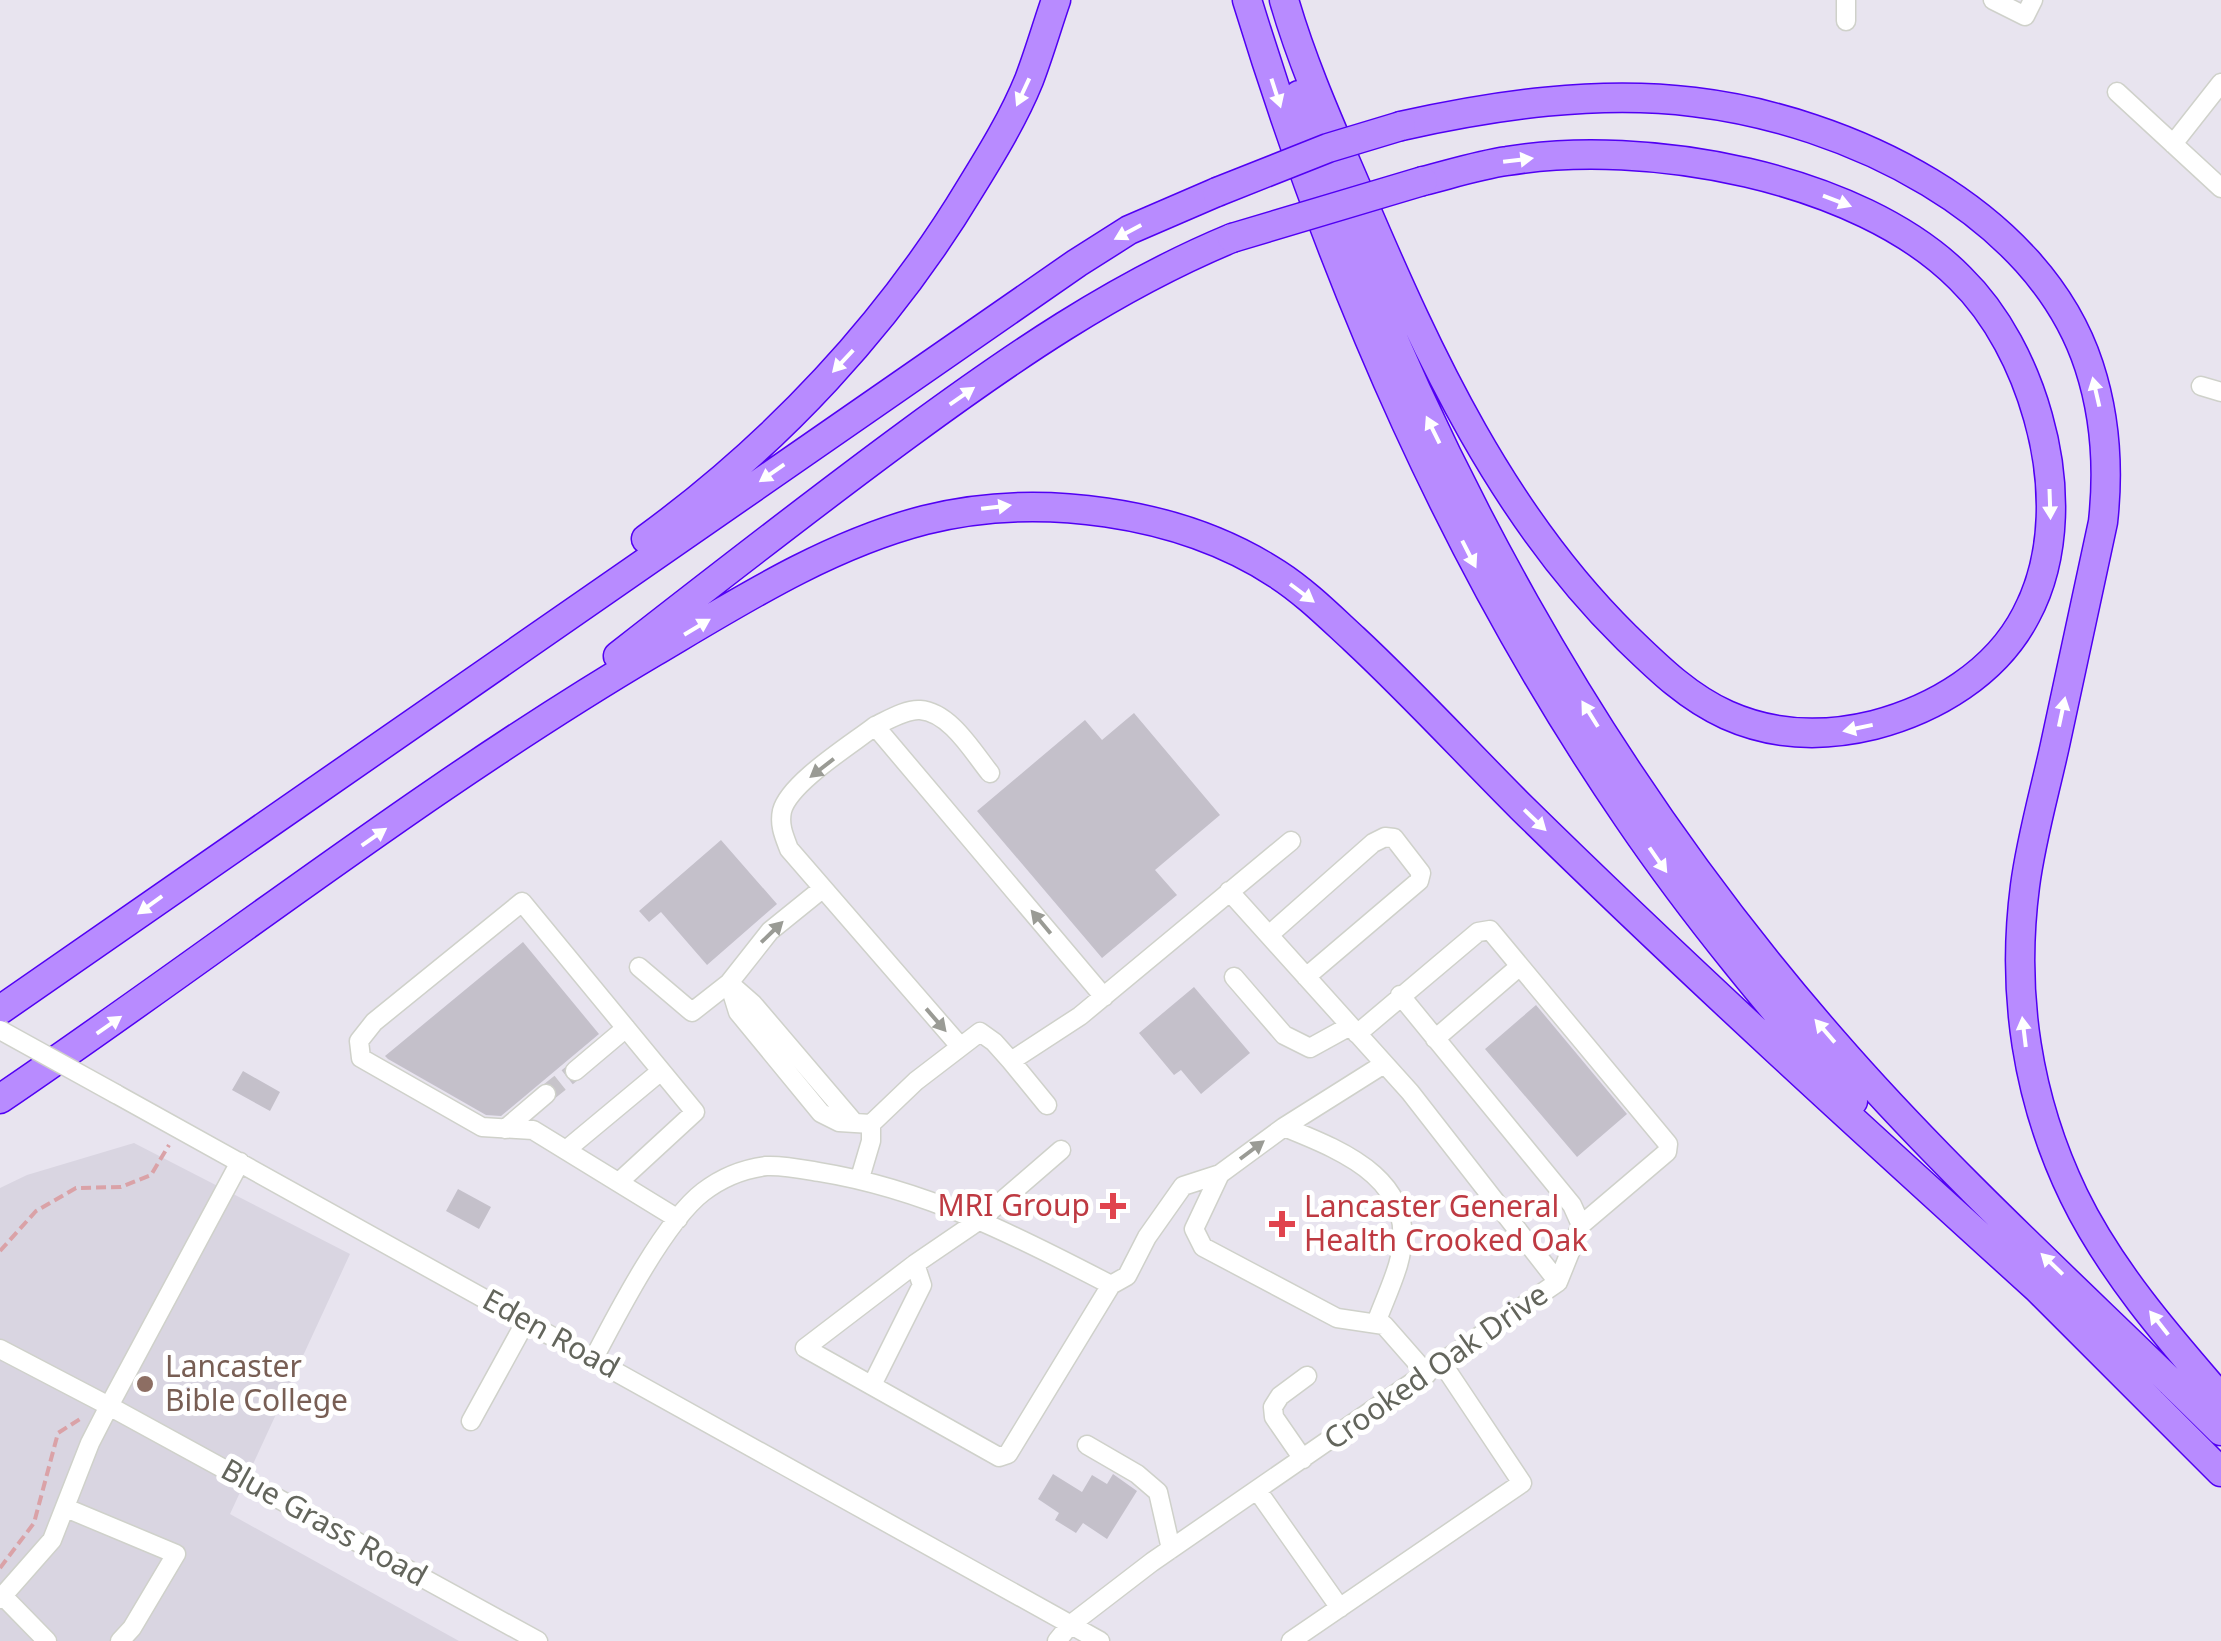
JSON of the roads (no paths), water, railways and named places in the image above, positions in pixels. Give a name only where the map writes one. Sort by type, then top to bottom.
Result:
[{"type":"highway","points":[[229,848],[658,530],[796,411],[876,324],[940,240],[1028,82],[1056,0]]},
{"type":"highway","points":[[1247,0],[1277,97],[1361,324],[1430,478],[1531,667],[1654,856],[1788,1028],[1862,1112],[2221,1472]]},
{"type":"highway","points":[[1272,0],[1330,187],[1377,307],[1419,399],[1481,525],[1538,628],[1637,787],[1741,928],[1846,1057],[1917,1133],[2221,1431]]},
{"type":"highway","points":[[0,1100],[552,712],[650,630],[940,410],[1086,309],[1180,259],[1232,238],[1423,181],[1508,160],[1554,156],[1687,162],[1784,182],[1847,204],[1923,246],[1960,277],[1985,306],[2028,380],[2050,480],[2051,524],[2041,578],[2025,618],[2002,648],[1949,695],[1888,721],[1838,732],[1792,733],[1757,726],[1709,706],[1668,677],[1601,612],[1558,562],[1512,500],[1463,415],[1401,291],[1322,107],[1284,0]]},
{"type":"highway","points":[[0,1010],[229,848],[1130,230],[1328,148],[1401,126],[1446,116],[1592,100],[1689,101],[1771,116],[1860,146],[1934,185],[1989,224],[2022,255],[2053,294],[2088,362],[2107,444],[2108,480],[2103,522],[2025,886],[2021,989],[2024,1044],[2044,1116],[2076,1200],[2126,1280],[2221,1398]]},
{"type":"highway","points":[[552,712],[800,569],[918,522],[1017,505],[1127,516],[1202,538],[1275,572],[1314,602],[1775,1050],[2038,1289]]},
{"type":"street","points":[[1846,0],[1846,21]]},
{"type":"street","points":[[1993,0],[2025,16],[2033,0]]},
{"type":"street","points":[[2172,144],[2221,84]]},
{"type":"street","points":[[2117,92],[2221,188]]},
{"type":"street","points":[[2201,386],[2221,392]]},
{"type":"street","points":[[959,1046],[789,849],[781,829],[782,810],[791,793],[875,726],[918,709],[934,714],[952,728],[990,773]]},
{"type":"street","points":[[875,726],[1104,996]]},
{"type":"street","points":[[1269,935],[1373,843],[1385,836],[1394,838],[1421,873],[1420,881],[1306,976]]},
{"type":"street","points":[[1011,1062],[1104,996],[1290,841]]},
{"type":"street","points":[[639,967],[690,1012],[729,983],[770,931],[822,889]]},
{"type":"street","name":"Crooked Oak Drive","points":[[1057,1641],[1070,1625],[1171,1549],[1558,1282],[1384,1064],[1229,891]]},
{"type":"street","points":[[620,1181],[695,1112],[522,902],[374,1022],[359,1041],[361,1058],[482,1126],[533,1130],[678,1220]]},
{"type":"street","points":[[1234,977],[1284,1035],[1310,1048],[1354,1030],[1478,932],[1490,930],[1668,1144],[1667,1152],[1581,1225],[1558,1282]]},
{"type":"street","points":[[1435,1039],[1520,966]]},
{"type":"street","points":[[729,983],[738,1012],[806,1098],[838,1122],[862,1122],[980,1032],[994,1042],[1046,1105]]},
{"type":"street","points":[[1400,996],[1572,1205],[1581,1225]]},
{"type":"street","points":[[575,1070],[626,1028]]},
{"type":"street","name":"Eden Road","points":[[0,1030],[1100,1641]]},
{"type":"street","points":[[1061,1150],[981,1219],[805,1348],[999,1456],[1008,1454],[1110,1284],[1127,1276],[1183,1186],[1220,1174],[1284,1127],[1384,1064]]},
{"type":"street","points":[[566,1150],[662,1071]]},
{"type":"street","points":[[505,1129],[546,1094]]},
{"type":"street","points":[[860,1178],[871,1142],[862,1122]]},
{"type":"street","points":[[1284,1127],[1343,1150],[1389,1186],[1400,1220],[1399,1261],[1376,1323]]},
{"type":"street","points":[[47,1641],[2,1597],[52,1540],[100,1424],[240,1162]]},
{"type":"street","points":[[594,1358],[621,1307],[678,1220],[701,1193],[736,1172],[768,1166],[860,1178],[981,1219],[1110,1284]]},
{"type":"street","points":[[1220,1174],[1194,1230],[1203,1248],[1338,1318],[1384,1325],[1434,1369],[1522,1483],[1291,1641]]},
{"type":"street","points":[[1168,1208],[1197,1224]]},
{"type":"street","points":[[872,1385],[922,1285],[915,1264]]},
{"type":"street","points":[[471,1422],[526,1321]]},
{"type":"street","name":"Blue Grass Road","points":[[0,1349],[538,1641]]},
{"type":"street","points":[[1303,1459],[1274,1417],[1273,1407],[1280,1396],[1308,1376]]},
{"type":"street","points":[[1087,1445],[1137,1474],[1158,1492],[1171,1549]]},
{"type":"street","points":[[1257,1490],[1340,1608]]},
{"type":"street","points":[[66,1508],[176,1554],[132,1628],[120,1641]]},
{"type":"tunnel","points":[[546,1094],[575,1071]]},
{"type":"place","name":"MRI Group","points":[[1113,1206]]},
{"type":"place","name":"Lancaster General Health Crooked Oak","points":[[1282,1224]]},
{"type":"place","name":"Lancaster Bible College","points":[[145,1384]]}]
